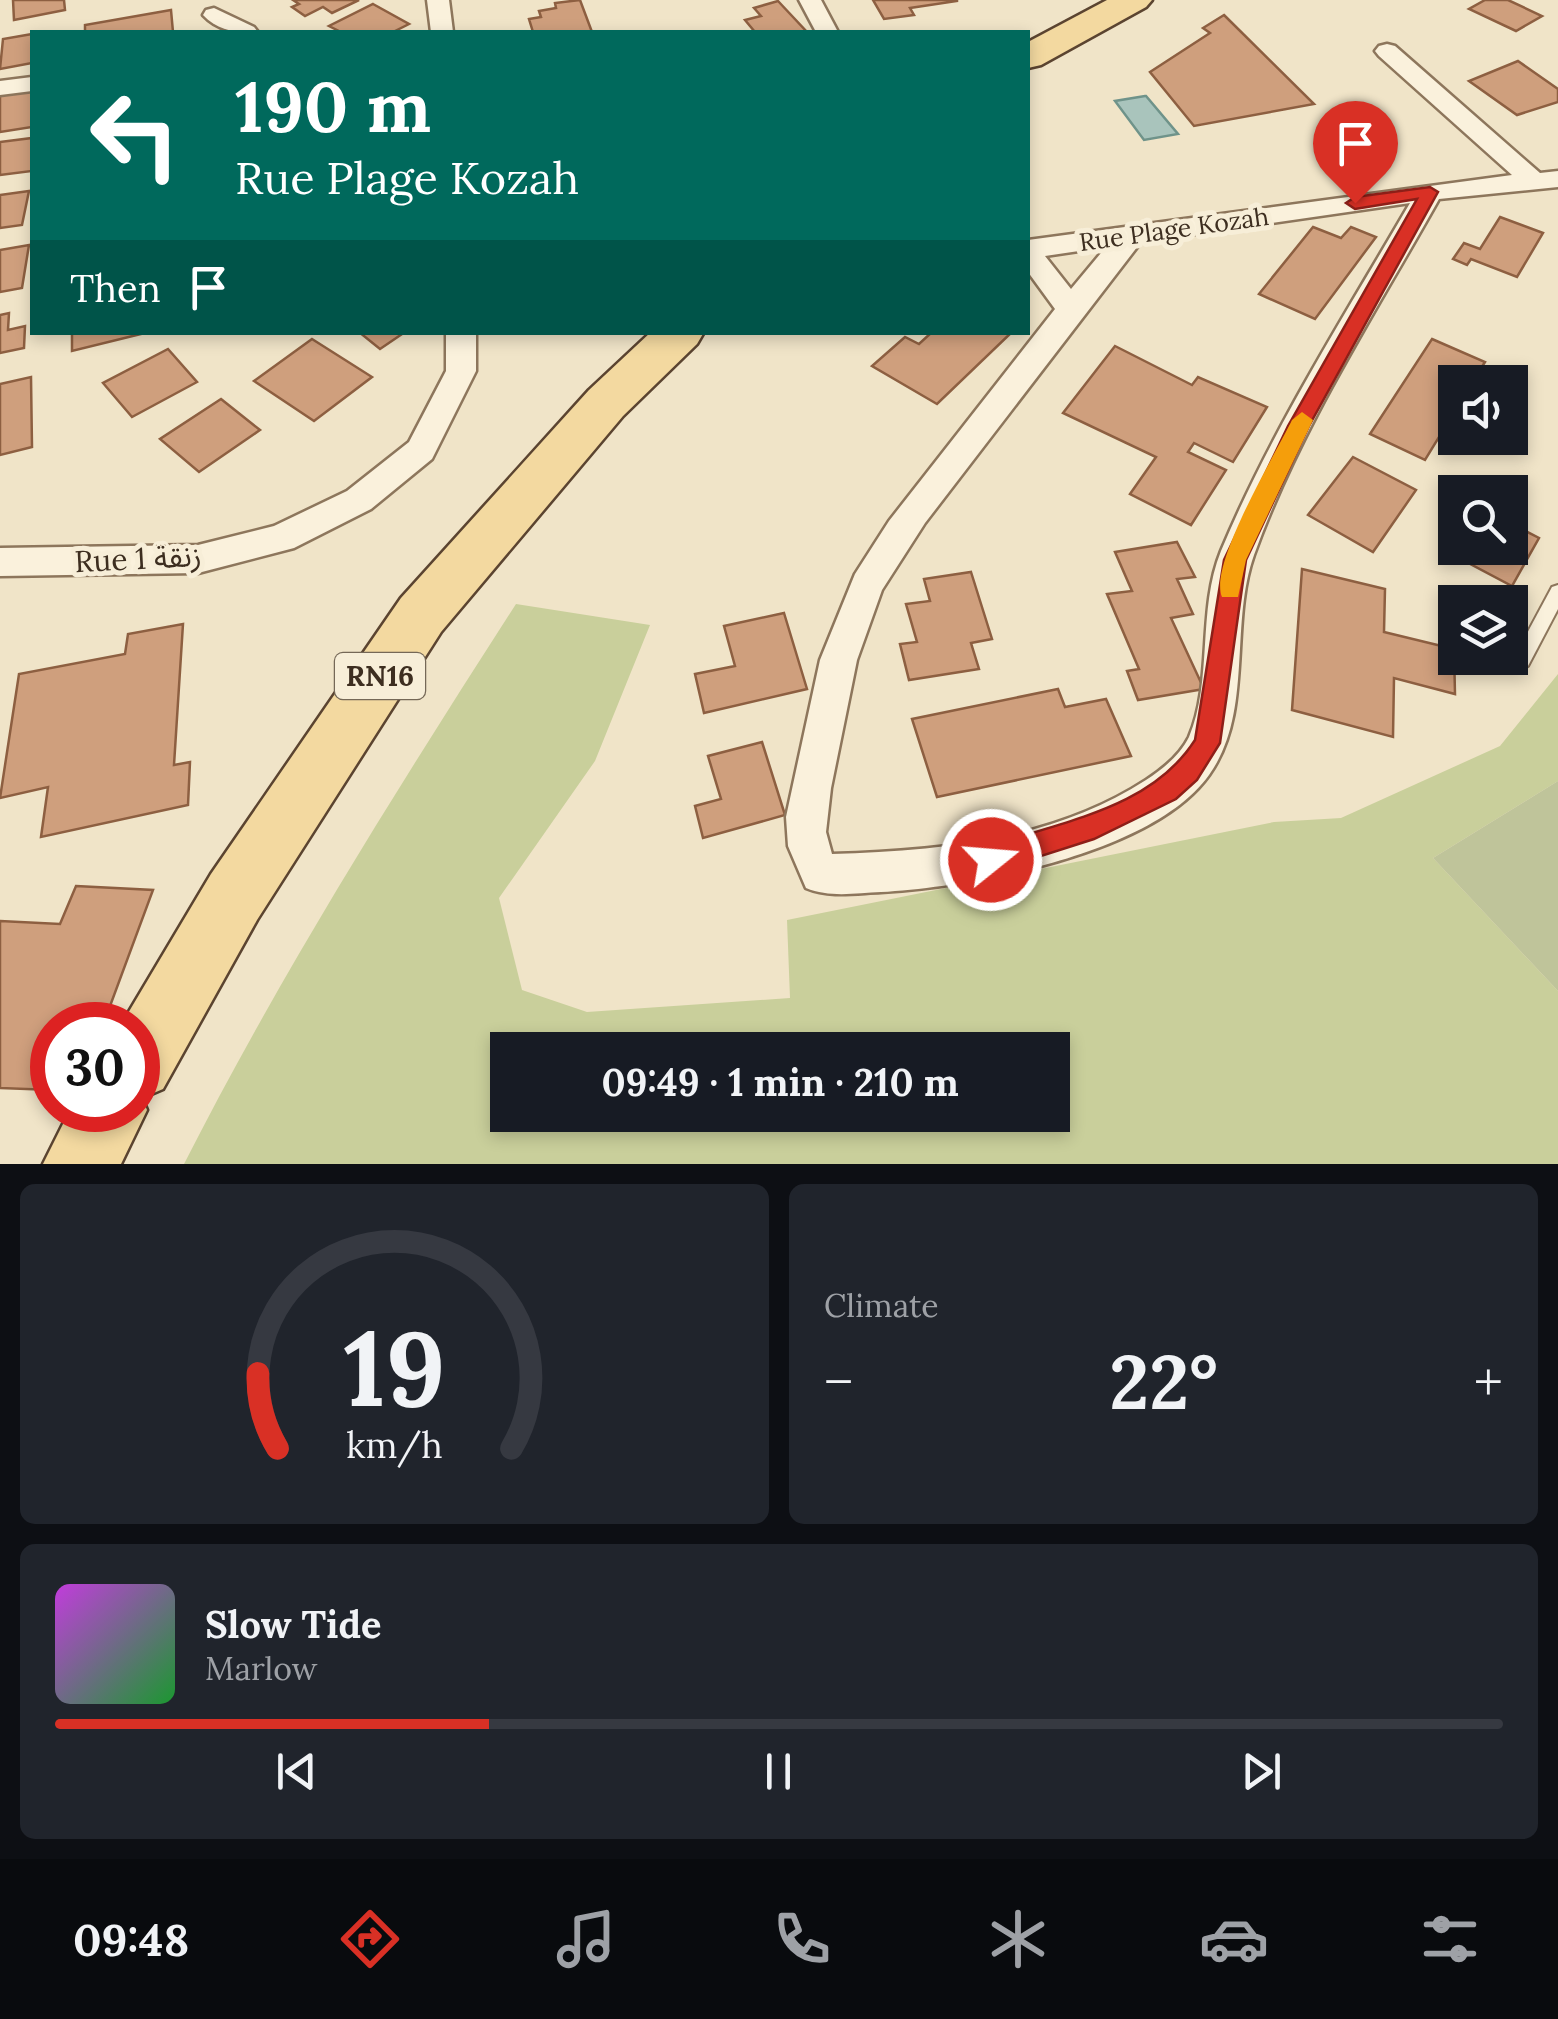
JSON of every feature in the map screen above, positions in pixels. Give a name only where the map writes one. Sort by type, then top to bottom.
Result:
[{"type":"main road","points":[[1030,56],[1134,0]]},
{"type":"main road","name":"RN16","points":[[160,1026],[234,896],[421,615],[606,404],[678,335]]},
{"type":"main road","points":[[80,1164],[98,1132]]},
{"type":"street","points":[[438,0],[442,30]]},
{"type":"street","points":[[810,0],[826,30]]},
{"type":"street","points":[[212,16],[242,30]]},
{"type":"street","points":[[1387,52],[1546,180]]},
{"type":"street","points":[[0,88],[30,84]]},
{"type":"street","name":"Rue Plage Kozah","points":[[1030,251],[1430,192],[1546,180]]},
{"type":"street","points":[[1132,236],[1069,307],[920,506],[872,574],[858,602],[840,650],[807,810],[808,856],[821,874],[892,873],[991,860],[1085,830],[1167,790],[1188,772],[1207,743],[1235,560],[1299,426],[1430,192]]},
{"type":"street","points":[[1030,254],[1069,307]]},
{"type":"street","name":"Rue 1 زنقة","points":[[0,562],[198,560],[282,538],[359,500],[422,450],[460,372],[461,335]]},
{"type":"lane","points":[[1528,649],[1558,592]]},
{"type":"green space","points":[[516,604],[650,625],[595,761],[499,898],[522,990],[587,1012],[790,998],[787,920],[1274,822],[1341,818],[1500,746],[1558,674],[1558,781],[1433,858],[1558,991],[1558,1164],[184,1164],[301,950]]},
{"type":"green space","points":[[1558,781],[1558,991],[1433,858]]},
{"type":"water","points":[[1146,96],[1178,134],[1144,140],[1115,101]]},
{"type":"building","points":[[13,0],[64,0],[65,10],[14,20]]},
{"type":"building","points":[[293,0],[359,0],[332,13],[323,7],[305,16],[292,7],[299,4]]},
{"type":"building","points":[[580,0],[591,30],[532,30],[529,19],[541,17],[539,11],[556,8],[555,3]]},
{"type":"building","points":[[873,0],[957,1],[910,8],[914,15],[884,19]]},
{"type":"building","points":[[1485,0],[1508,0],[1542,16],[1516,31],[1469,9]]},
{"type":"building","points":[[778,1],[805,30],[753,30],[745,20],[761,16],[754,8]]},
{"type":"building","points":[[373,4],[409,24],[397,30],[337,30],[329,26]]},
{"type":"building","points":[[171,10],[173,30],[85,30],[85,25]]},
{"type":"building","points":[[1224,15],[1314,104],[1194,126],[1150,72],[1210,33],[1203,28]]},
{"type":"building","points":[[30,34],[30,63],[0,69],[3,39]]},
{"type":"building","points":[[1518,61],[1558,89],[1558,102],[1517,115],[1469,81]]},
{"type":"building","points":[[30,89],[30,127],[0,132],[0,95]]},
{"type":"building","points":[[30,138],[30,171],[0,175],[0,142]]},
{"type":"building","points":[[29,191],[22,225],[0,228],[0,195]]},
{"type":"building","points":[[1500,217],[1543,233],[1517,277],[1471,259],[1467,265],[1453,259],[1464,243],[1480,249]]},
{"type":"building","points":[[1313,227],[1341,238],[1351,227],[1376,237],[1315,319],[1259,294]]},
{"type":"building","points":[[29,245],[22,288],[0,292],[0,250]]},
{"type":"building","points":[[9,313],[8,330],[25,326],[24,348],[0,353],[0,315]]},
{"type":"building","points":[[72,335],[137,335],[72,351]]},
{"type":"building","points":[[363,335],[401,335],[380,349]]},
{"type":"building","points":[[929,335],[1009,335],[937,404],[872,366],[905,337],[919,344]]},
{"type":"building","points":[[312,339],[372,377],[314,421],[254,381]]},
{"type":"building","points":[[1432,339],[1485,362],[1438,365],[1438,439],[1425,460],[1370,434]]},
{"type":"building","points":[[1115,346],[1192,385],[1198,377],[1267,407],[1233,462],[1194,443],[1188,452],[1226,470],[1191,525],[1130,494],[1156,457],[1063,413]]},
{"type":"building","points":[[168,349],[197,382],[132,417],[103,383]]},
{"type":"building","points":[[31,377],[32,447],[0,455],[0,384]]},
{"type":"building","points":[[221,399],[260,430],[199,472],[160,439]]},
{"type":"building","points":[[1353,457],[1416,490],[1373,552],[1308,515]]},
{"type":"building","points":[[1528,532],[1539,538],[1528,558]]},
{"type":"building","points":[[1177,542],[1195,577],[1177,579],[1193,614],[1171,618],[1204,689],[1138,700],[1127,671],[1139,669],[1107,594],[1132,591],[1115,552]]},
{"type":"building","points":[[1472,565],[1524,565],[1510,585]]},
{"type":"building","points":[[1302,569],[1385,589],[1384,632],[1438,645],[1438,675],[1455,675],[1455,694],[1394,678],[1393,737],[1292,710]]},
{"type":"building","points":[[971,572],[992,639],[971,643],[979,669],[909,680],[900,644],[917,642],[906,604],[930,601],[924,579]]},
{"type":"building","points":[[784,613],[807,689],[704,713],[695,674],[735,666],[724,626]]},
{"type":"building","points":[[183,624],[174,765],[190,762],[188,805],[41,837],[48,787],[0,798],[19,674],[125,654],[128,634]]},
{"type":"building","points":[[1058,689],[1065,707],[1106,699],[1131,756],[937,797],[912,719]]},
{"type":"building","points":[[762,742],[785,815],[703,838],[695,806],[721,799],[708,756]]},
{"type":"building","points":[[76,886],[153,890],[112,1002],[30,1002],[30,1089],[0,1088],[0,921],[60,924]]},
{"type":"slow traffic","points":[[1230,590],[1235,560],[1302,420]]},
{"type":"route","points":[[991,860],[1085,830],[1167,790],[1188,772],[1207,743],[1235,560],[1299,426],[1430,192],[1355,203]]}]
